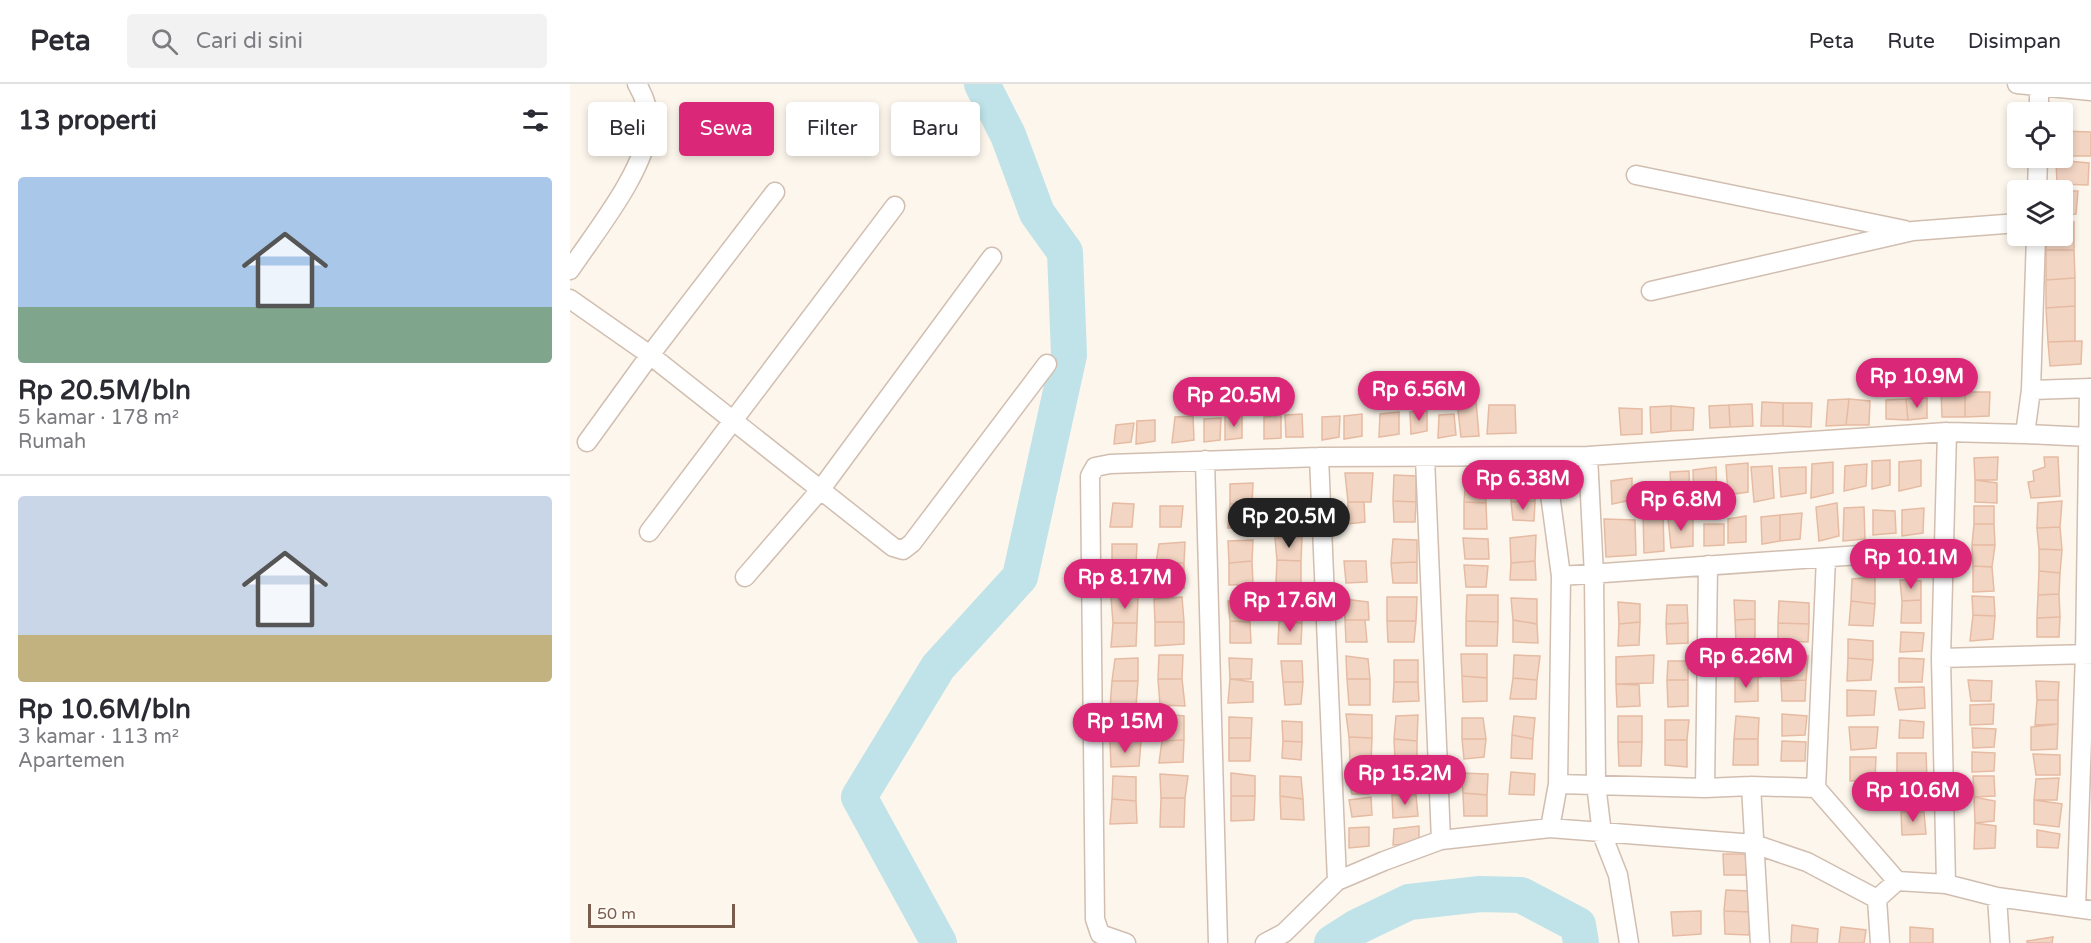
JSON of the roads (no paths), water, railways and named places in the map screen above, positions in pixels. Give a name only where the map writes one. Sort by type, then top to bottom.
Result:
[{"type":"street","points":[[570,270],[624,190],[646,145],[649,121],[645,99],[637,84]]},
{"type":"street","points":[[2017,84],[2091,91]]},
{"type":"street","points":[[2039,85],[2039,102]]},
{"type":"street","points":[[1636,175],[1913,231]]},
{"type":"street","points":[[587,442],[650,355],[775,192]]},
{"type":"street","points":[[649,532],[895,206]]},
{"type":"street","points":[[1651,291],[1913,231],[2007,225]]},
{"type":"street","points":[[2025,434],[2031,390],[2036,246]]},
{"type":"street","points":[[746,577],[821,489],[992,257]]},
{"type":"street","points":[[570,299],[650,355],[893,547],[903,550],[912,543],[1047,364]]},
{"type":"street","points":[[1826,558],[1816,788],[1897,881],[1946,884],[1997,897],[2084,909],[2090,388],[2031,390]]},
{"type":"street","points":[[1126,943],[1100,934],[1095,919],[1090,476],[1095,467],[1110,464],[1319,457],[1588,456],[1947,432],[2089,437]]},
{"type":"street","points":[[1946,884],[1941,658],[1947,432]]},
{"type":"street","points":[[1545,456],[1561,576],[1558,784],[1550,828]]},
{"type":"street","points":[[1588,456],[1594,575],[1596,784],[1602,834],[1618,875],[1629,943]]},
{"type":"street","points":[[1319,457],[1337,881]]},
{"type":"street","points":[[1425,458],[1441,840]]},
{"type":"street","points":[[1205,460],[1218,943]]},
{"type":"street","points":[[1561,576],[1945,549]]},
{"type":"street","points":[[1705,788],[1708,565]]},
{"type":"street","points":[[1941,658],[2088,654]]},
{"type":"street","points":[[1558,784],[1816,788]]},
{"type":"street","points":[[1751,786],[1760,943]]},
{"type":"street","points":[[1265,943],[1284,933],[1337,881],[1384,861],[1441,840],[1550,828],[1602,834],[1754,844],[1807,862],[1877,899]]},
{"type":"street","points":[[1877,899],[1897,881]]},
{"type":"street","points":[[1997,897],[2000,943]]},
{"type":"street","points":[[1877,899],[1880,943]]},
{"type":"waterway","points":[[939,943],[859,797],[938,667],[1020,577],[1069,355],[1065,252],[1037,213],[1008,135],[982,84]]},
{"type":"waterway","points":[[1332,943],[1357,927],[1409,902],[1480,894],[1521,895],[1578,925],[1581,943]]}]
